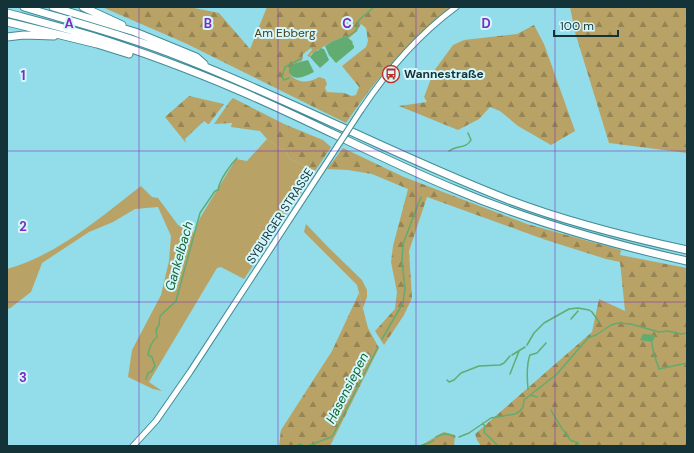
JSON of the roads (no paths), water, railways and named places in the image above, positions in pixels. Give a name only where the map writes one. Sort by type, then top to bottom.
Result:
[{"type":"highway","points":[[24,7],[182,57],[271,94],[403,156],[511,200],[558,217],[687,250]]},
{"type":"highway","points":[[53,7],[135,32]]},
{"type":"highway","points":[[83,7],[135,32],[196,57],[211,69]]},
{"type":"highway","points":[[7,13],[100,39],[164,61],[244,92],[321,129],[454,189],[547,224],[620,245],[687,261]]},
{"type":"highway","points":[[7,22],[97,44],[163,65],[239,94],[285,115],[321,129]]},
{"type":"highway","points":[[7,37],[24,34],[52,36],[97,44]]},
{"type":"street","name":"SYBURGER STRASSE","points":[[133,446],[156,421],[190,372],[361,110],[381,82],[403,55],[431,27],[456,7]]},
{"type":"waterway","name":"Gankelbach","points":[[347,37],[356,31],[359,20],[374,7]]},
{"type":"waterway","name":"Gankelbach","points":[[289,78],[284,80],[282,77],[285,67],[302,58]]},
{"type":"waterway","name":"Hasensiepen","points":[[449,151],[467,145],[471,140],[468,133]]},
{"type":"waterway","name":"Gankelbach","points":[[146,379],[148,373],[152,371],[155,366],[152,357],[148,355],[151,345],[157,337],[156,330],[159,325],[160,316],[176,301],[200,213],[215,191],[218,190],[225,173],[237,158]]},
{"type":"waterway","name":"Hasensiepen","points":[[382,339],[403,303],[405,288],[402,262],[403,244],[421,197]]},
{"type":"waterway","points":[[527,345],[534,333],[544,323],[569,309],[578,308],[589,310],[599,322]]},
{"type":"waterway","points":[[571,319],[578,311]]},
{"type":"waterway","points":[[459,437],[469,433],[491,418],[515,414],[520,411],[523,407],[524,400],[557,374],[588,338],[596,335],[611,325],[618,323],[631,324],[659,332],[668,331],[681,334],[687,333]]},
{"type":"waterway","points":[[652,342],[653,352],[659,369],[687,363]]},
{"type":"waterway","points":[[528,389],[527,367],[530,355],[537,353],[546,343]]},
{"type":"waterway","name":"Hasensiepen","points":[[308,446],[333,435],[378,347]]},
{"type":"waterway","points":[[512,355],[525,347]]},
{"type":"waterway","points":[[510,374],[519,351]]},
{"type":"waterway","points":[[447,380],[449,382],[454,380],[461,373],[479,366],[500,365],[510,356]]},
{"type":"waterway","points":[[530,395],[537,397]]},
{"type":"waterway","points":[[551,410],[570,440],[578,443],[579,446]]},
{"type":"waterway","points":[[483,423],[485,427],[484,432],[498,446]]},
{"type":"waterway","points":[[436,437],[446,434],[455,437]]},
{"type":"waterway","points":[[420,446],[434,440]]},
{"type":"waterway","points":[[297,446],[299,444],[304,446]]},
{"type":"place","name":"Wannestraße","points":[[391,74]]},
{"type":"park label","name":"Am Ebberg","points":[[285,33]]}]
